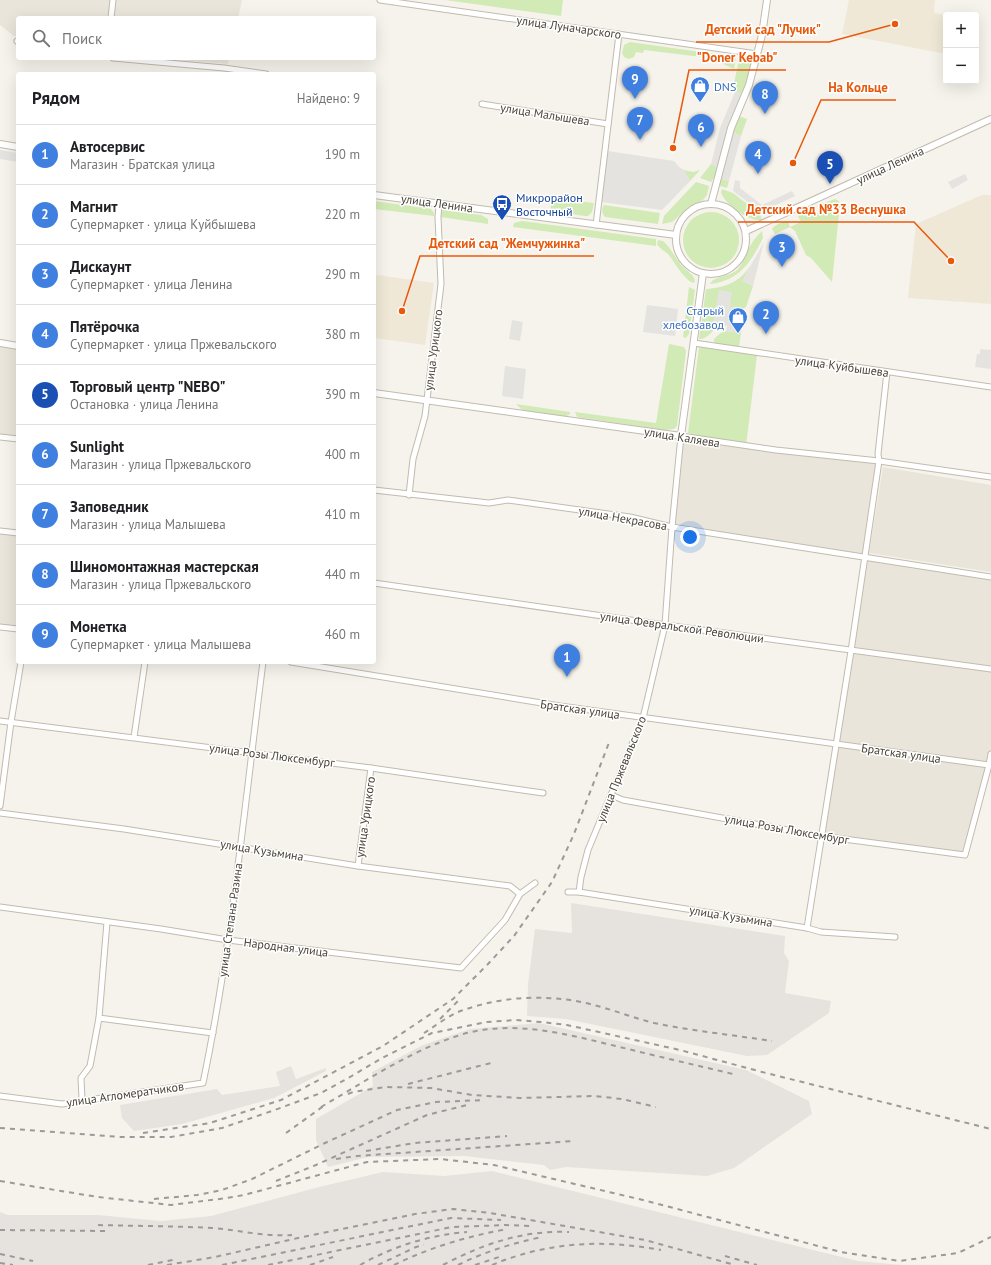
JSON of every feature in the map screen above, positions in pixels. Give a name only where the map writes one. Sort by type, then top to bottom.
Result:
[{"type":"street","points":[[111,16],[113,0]]},
{"type":"street","name":"улица Луначарского","points":[[380,0],[757,54]]},
{"type":"street","points":[[711,204],[731,128],[749,85],[762,35],[767,0]]},
{"type":"street","points":[[596,225],[619,34]]},
{"type":"street","points":[[130,60],[238,72]]},
{"type":"street","name":"улица Малышева","points":[[482,104],[608,124]]},
{"type":"street","name":"улица Ленина","points":[[746,231],[991,118]]},
{"type":"street","points":[[0,144],[16,147]]},
{"type":"street","name":"улица Ленина","points":[[376,195],[676,235]]},
{"type":"street","name":"улица Урицкого","points":[[408,495],[413,459],[425,416],[440,284],[439,203]]},
{"type":"street","points":[[711,204],[722,206],[733,211],[741,220],[746,231],[745,248],[737,263],[723,272],[712,274],[703,273],[690,267],[682,259],[677,248],[676,235],[681,220],[689,212],[699,206],[711,204]]},
{"type":"street","name":"улица Пржевальского","points":[[579,892],[581,876],[588,850],[643,718],[665,626],[672,527],[703,273]]},
{"type":"street","points":[[0,343],[16,346]]},
{"type":"street","name":"улица Куйбышева","points":[[694,343],[991,387]]},
{"type":"street","points":[[807,928],[851,651],[879,461],[878,454],[887,372]]},
{"type":"street","name":"улица Каляева","points":[[376,393],[776,450],[879,461],[991,477]]},
{"type":"street","points":[[0,437],[16,439]]},
{"type":"street","name":"улица Некрасова","points":[[376,490],[489,504],[508,500],[630,517],[672,527],[991,577]]},
{"type":"street","points":[[0,531],[16,534]]},
{"type":"street","name":"улица Февральской Революции","points":[[376,583],[665,626],[991,669]]},
{"type":"street","points":[[0,627],[16,629]]},
{"type":"street","points":[[0,806],[11,722],[21,664]]},
{"type":"street","points":[[134,737],[145,664]]},
{"type":"street","name":"улица Степана Разина","points":[[203,1082],[213,1033],[228,940],[263,664]]},
{"type":"street","name":"Братская улица","points":[[303,664],[643,718],[989,765]]},
{"type":"street","name":"улица Розы Люксембург","points":[[0,721],[371,768],[543,793]]},
{"type":"street","points":[[989,765],[991,754]]},
{"type":"street","name":"улица Розы Люксембург","points":[[611,794],[623,800],[821,836],[965,855],[989,765]]},
{"type":"street","name":"улица Урицкого","points":[[358,866],[371,768]]},
{"type":"street","name":"улица Кузьмина","points":[[0,813],[241,846],[358,866],[510,886],[520,894]]},
{"type":"street","name":"Народная улица","points":[[0,907],[228,940],[460,968],[505,920],[520,894],[535,883]]},
{"type":"street","name":"улица Кузьмина","points":[[568,892],[579,892],[807,928],[820,932],[895,937]]},
{"type":"street","points":[[82,1100],[81,1078],[90,1066],[98,1018],[107,922]]},
{"type":"street","points":[[98,1018],[213,1033]]},
{"type":"street","name":"улица Агломератчиков","points":[[0,1096],[62,1104],[203,1082]]},
{"type":"shaded area","points":[[0,0],[112,0],[110,16],[16,16],[16,36],[0,25]]},
{"type":"shaded area","points":[[114,0],[242,0],[238,16],[113,16]]},
{"type":"shaded area","points":[[849,0],[935,0],[934,13],[943,14],[943,53],[842,34]]},
{"type":"shaded area","points":[[183,60],[229,60],[228,64]]},
{"type":"shaded area","points":[[735,92],[745,94],[731,128],[736,134],[741,136],[729,181],[718,178],[720,169],[711,164],[720,128]]},
{"type":"shaded area","points":[[0,150],[16,153],[16,162],[0,159]]},
{"type":"shaded area","points":[[608,151],[674,161],[684,170],[690,181],[662,210],[601,202]]},
{"type":"shaded area","points":[[965,174],[968,180],[952,189],[948,182]]},
{"type":"shaded area","points":[[735,180],[740,181],[740,188],[762,205],[792,191],[795,196],[761,212],[733,191]]},
{"type":"shaded area","points":[[982,195],[991,195],[991,304],[908,298],[916,224]]},
{"type":"shaded area","points":[[764,242],[753,286],[742,281]]},
{"type":"shaded area","points":[[377,275],[434,283],[425,345],[376,338]]},
{"type":"shaded area","points":[[719,290],[732,292],[730,307],[744,308],[741,333],[726,331],[727,326],[713,324]]},
{"type":"shaded area","points":[[647,305],[678,309],[675,336],[643,332]]},
{"type":"shaded area","points":[[512,320],[523,322],[520,341],[509,339]]},
{"type":"shaded area","points":[[0,343],[16,346],[16,439],[0,437]]},
{"type":"shaded area","points":[[980,349],[991,350],[991,369],[975,367],[977,354],[980,354]]},
{"type":"shaded area","points":[[505,366],[526,369],[523,399],[502,396]]},
{"type":"shaded area","points":[[681,436],[879,461],[865,557],[672,527]]},
{"type":"shaded area","points":[[883,467],[991,485],[991,572],[869,553]]},
{"type":"shaded area","points":[[0,531],[16,533],[16,629],[0,627]]},
{"type":"shaded area","points":[[865,557],[991,577],[991,754],[965,855],[821,836]]},
{"type":"shaded area","points":[[571,903],[785,936],[784,953],[789,961],[785,993],[831,1001],[829,1013],[767,1055],[747,1056],[566,1019],[527,1016],[528,984],[535,929],[572,933]]},
{"type":"shaded area","points":[[539,1023],[746,1070],[809,1101],[812,1114],[734,1168],[707,1176],[566,1167],[550,1170],[544,1165],[464,1156],[368,1157],[328,1167],[316,1140],[316,1119],[373,1086],[372,1072],[423,1045],[470,1029]]},
{"type":"shaded area","points":[[291,1066],[296,1079],[326,1068],[326,1071],[274,1098],[182,1124],[134,1131],[122,1118],[120,1105],[217,1089],[222,1095],[280,1086],[276,1072]]},
{"type":"shaded area","points":[[492,1171],[858,1261],[902,1265],[0,1265],[0,1212],[8,1215],[98,1215],[161,1221],[211,1216],[319,1187],[383,1172],[444,1176]]},
{"type":"green space","points":[[445,0],[563,0],[561,16]]},
{"type":"green space","points":[[630,42],[736,57],[734,69],[710,58],[644,50],[643,53],[636,52],[634,57],[629,59],[624,57],[622,53],[624,45]]},
{"type":"green space","points":[[741,51],[757,54],[745,94],[735,92],[734,83]]},
{"type":"green space","points":[[736,115],[747,119],[741,136],[736,134],[731,128]]},
{"type":"green space","points":[[711,164],[720,169],[711,182],[700,178]]},
{"type":"green space","points":[[684,170],[693,172],[700,170],[690,181]]},
{"type":"green space","points":[[718,178],[729,181],[727,188],[716,185]]},
{"type":"green space","points":[[696,182],[709,186],[707,195],[703,200],[688,208],[672,222],[662,224],[664,216]]},
{"type":"green space","points":[[722,189],[733,193],[760,214],[762,220],[757,220],[744,215],[732,207],[723,197],[721,192]]},
{"type":"green space","points":[[552,198],[594,203],[592,212],[588,216],[585,216],[550,211]]},
{"type":"green space","points":[[835,199],[839,201],[840,204],[832,282],[811,258],[806,255],[795,231],[790,227],[801,222],[798,216],[806,211],[810,211],[814,216],[817,215],[821,204]]},
{"type":"green space","points":[[376,201],[431,209],[434,216],[376,209]]},
{"type":"green space","points":[[604,205],[660,213],[658,224],[605,217],[602,211]]},
{"type":"green space","points":[[442,210],[481,215],[488,219],[488,224],[441,217]]},
{"type":"green space","points":[[705,212],[717,212],[731,220],[739,234],[737,251],[731,260],[717,268],[705,268],[695,263],[688,256],[683,246],[683,234],[688,224],[695,217]]},
{"type":"green space","points":[[522,221],[656,239],[656,246],[513,227],[514,223]]},
{"type":"green space","points":[[788,221],[790,227],[775,234],[772,229],[779,224]]},
{"type":"green space","points":[[762,231],[763,238],[754,255],[743,269],[729,279],[710,284],[715,279],[737,270],[742,264],[753,241]]},
{"type":"green space","points":[[658,240],[663,241],[668,246],[681,265],[693,276],[695,281],[694,283],[684,276],[669,255],[658,246]]},
{"type":"green space","points":[[751,264],[743,281],[753,286],[746,307],[730,307],[713,324],[719,325],[705,338],[699,339],[706,289],[720,287],[738,279]]},
{"type":"green space","points":[[689,287],[695,290],[689,334],[686,338],[683,337]]},
{"type":"green space","points":[[726,331],[741,333],[739,347],[714,342],[714,339],[717,336]]},
{"type":"green space","points":[[669,344],[684,347],[686,351],[677,426],[674,429],[665,430],[577,417],[575,412],[656,423]]},
{"type":"green space","points":[[699,347],[757,355],[746,446],[688,433]]},
{"type":"green space","points":[[516,404],[570,412],[570,414],[565,417],[530,412],[521,409]]},
{"type":"railway","points":[[143,1133],[210,1123],[281,1100],[383,1046],[453,999],[514,936],[552,882],[574,834],[610,740]]},
{"type":"railway","points":[[440,1019],[461,998]]},
{"type":"railway","points":[[424,1033],[454,1014],[473,1007],[519,998],[550,998],[581,1002],[654,1023],[698,1031],[772,1041]]},
{"type":"railway","points":[[0,1128],[121,1137],[171,1137],[222,1128],[321,1093],[382,1058],[432,1033],[487,1022],[516,1020],[567,1025],[680,1050],[991,1129]]},
{"type":"railway","points":[[321,1107],[389,1067],[424,1049],[460,1035],[481,1030],[502,1028],[565,1034],[737,1075]]},
{"type":"railway","points":[[408,1084],[495,1062]]},
{"type":"railway","points":[[348,1094],[386,1087],[431,1088],[472,1095],[520,1098],[594,1096],[622,1099],[656,1107]]},
{"type":"railway","points":[[154,1199],[197,1195],[222,1190],[252,1179],[397,1110],[436,1102],[484,1100]]},
{"type":"railway","points":[[286,1133],[325,1105]]},
{"type":"railway","points":[[276,1181],[316,1165],[427,1115],[467,1105]]},
{"type":"railway","points":[[366,1151],[415,1143],[507,1136]]},
{"type":"railway","points":[[336,1159],[357,1156],[574,1141]]},
{"type":"railway","points":[[0,1181],[98,1197],[171,1205],[244,1195],[367,1162],[440,1159],[494,1165],[643,1200],[841,1252],[899,1261],[958,1253],[991,1237]]},
{"type":"railway","points":[[167,1265],[215,1257],[415,1214],[453,1209],[490,1213],[645,1240],[735,1265]]},
{"type":"railway","points":[[222,1265],[451,1218],[501,1220]]},
{"type":"railway","points":[[98,1225],[212,1228],[262,1234],[292,1235]]},
{"type":"railway","points":[[268,1265],[452,1227],[506,1225],[530,1226]]},
{"type":"railway","points":[[394,1265],[450,1243],[508,1229]]},
{"type":"railway","points":[[0,1230],[108,1231]]},
{"type":"railway","points":[[360,1265],[386,1252],[412,1242],[467,1232]]},
{"type":"railway","points":[[443,1265],[458,1257],[488,1245],[519,1236],[536,1233],[569,1232]]},
{"type":"railway","points":[[458,1265],[499,1248],[542,1237]]},
{"type":"railway","points":[[492,1265],[533,1251],[575,1245],[617,1244],[661,1250]]},
{"type":"railway","points":[[378,1265],[416,1247],[424,1245]]},
{"type":"railway","points":[[0,1254],[33,1261]]},
{"type":"railway","points":[[725,1256],[757,1265]]},
{"type":"railway","points":[[310,1265],[333,1257]]},
{"type":"railway","points":[[475,1265],[499,1257]]},
{"type":"railway","points":[[148,1265],[173,1260]]},
{"type":"railway","points":[[0,1263],[13,1265]]},
{"type":"place","name":"Детский сад \"Лучик\"","points":[[895,24]]},
{"type":"place","name":"Монетка","points":[[635,99]]},
{"type":"place","name":"DNS","points":[[700,103]]},
{"type":"place","name":"Шиномонтажная мастерская","points":[[765,114]]},
{"type":"place","name":"Заповедник","points":[[640,140]]},
{"type":"place","name":"Sunlight","points":[[701,147]]},
{"type":"place","name":"\"Doner Kebab\"","points":[[673,148]]},
{"type":"place","name":"На Кольце","points":[[793,163]]},
{"type":"place","name":"Пятёрочка","points":[[758,174]]},
{"type":"place","name":"Торговый центр \"NEBO\"","points":[[830,184]]},
{"type":"place","name":"Микрорайон Восточный","points":[[502,221]]},
{"type":"place","name":"Детский сад №33 Веснушка","points":[[951,261]]},
{"type":"place","name":"Дискаунт","points":[[782,267]]},
{"type":"place","name":"Детский сад \"Жемчужинка\"","points":[[402,311]]},
{"type":"place","name":"Старый хлебозавод","points":[[738,334]]},
{"type":"place","name":"Магнит","points":[[766,334]]},
{"type":"place","name":"Автосервис","points":[[567,677]]}]
